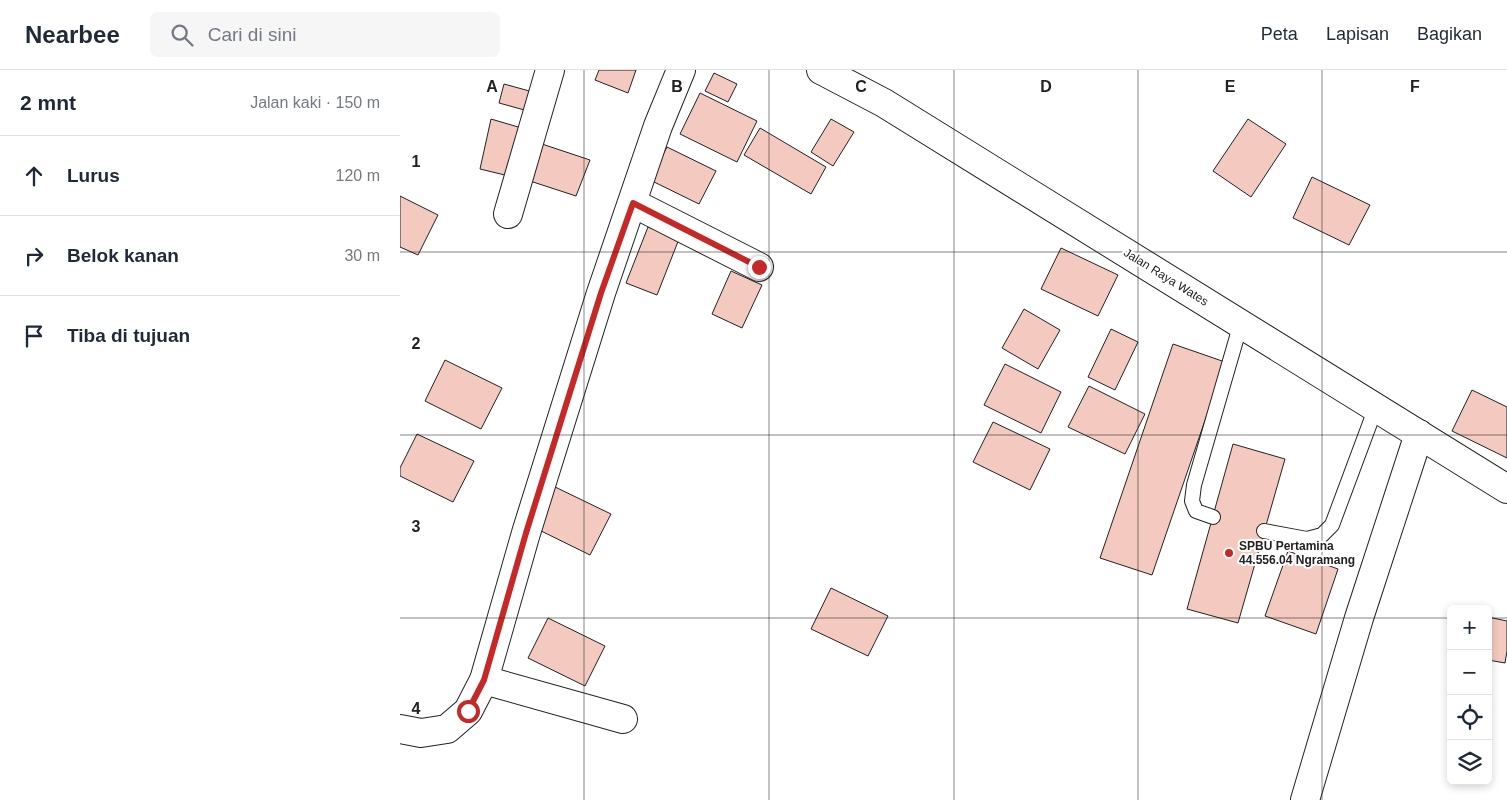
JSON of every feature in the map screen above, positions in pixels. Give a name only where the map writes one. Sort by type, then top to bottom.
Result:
[{"type":"main road","points":[[508,214],[550,70]]},
{"type":"main road","points":[[400,729],[421,733],[447,729],[468,711],[484,680],[526,533],[601,293],[658,126],[681,70]]},
{"type":"main road","name":"Jalan Raya Wates","points":[[821,70],[884,103],[1507,489]]},
{"type":"main road","points":[[633,203],[759,267]]},
{"type":"main road","points":[[1305,800],[1359,618],[1419,434]]},
{"type":"main road","points":[[484,680],[623,719]]},
{"type":"lane","points":[[1213,517],[1196,511],[1192,501],[1194,485],[1241,323]]},
{"type":"lane","points":[[1264,531],[1308,539],[1322,535],[1332,525],[1376,407]]},
{"type":"building","points":[[599,70],[636,70],[628,93],[595,80]]},
{"type":"building","points":[[714,73],[737,84],[728,102],[705,91]]},
{"type":"building","points":[[504,84],[533,92],[528,111],[499,103]]},
{"type":"building","points":[[700,93],[757,121],[737,162],[680,134]]},
{"type":"building","points":[[491,119],[525,129],[513,177],[480,169]]},
{"type":"building","points":[[831,119],[854,132],[833,166],[811,152]]},
{"type":"building","points":[[1248,119],[1286,144],[1251,197],[1213,171]]},
{"type":"building","points":[[760,128],[826,167],[811,194],[744,155]]},
{"type":"building","points":[[542,144],[590,160],[576,196],[530,181]]},
{"type":"building","points":[[667,147],[716,171],[699,204],[650,180]]},
{"type":"building","points":[[1312,177],[1370,205],[1349,245],[1293,218]]},
{"type":"building","points":[[400,196],[438,215],[418,255],[400,247]]},
{"type":"building","points":[[648,227],[679,239],[657,295],[626,283]]},
{"type":"building","points":[[1061,248],[1118,275],[1098,316],[1041,289]]},
{"type":"building","points":[[731,271],[762,285],[742,328],[712,314]]},
{"type":"building","points":[[1024,309],[1060,330],[1038,369],[1002,348]]},
{"type":"building","points":[[1111,329],[1138,342],[1115,390],[1088,377]]},
{"type":"building","points":[[1173,344],[1225,362],[1152,575],[1100,558]]},
{"type":"building","points":[[445,360],[502,388],[481,429],[425,401]]},
{"type":"building","points":[[1005,364],[1061,392],[1041,433],[984,405]]},
{"type":"building","points":[[1089,386],[1145,414],[1125,454],[1068,427]]},
{"type":"building","points":[[1472,390],[1507,407],[1507,458],[1452,431]]},
{"type":"building","points":[[993,422],[1050,449],[1030,490],[973,462]]},
{"type":"building","points":[[417,434],[474,461],[453,502],[400,476],[400,468]]},
{"type":"building","points":[[1233,444],[1285,459],[1238,623],[1187,609]]},
{"type":"building","points":[[553,486],[611,514],[590,555],[533,527]]},
{"type":"building","points":[[1288,551],[1338,569],[1316,634],[1265,616]]},
{"type":"building","points":[[831,588],[888,616],[868,656],[811,629]]},
{"type":"building","points":[[548,618],[605,646],[585,686],[528,658]]},
{"type":"building","points":[[1492,618],[1507,621],[1505,663],[1492,661]]},
{"type":"place","name":"SPBU Pertamina 44.556.04 Ngramang","points":[[1229,553]]},
{"type":"route","points":[[468,711],[484,680],[526,533],[601,293],[633,203],[759,267]]}]
